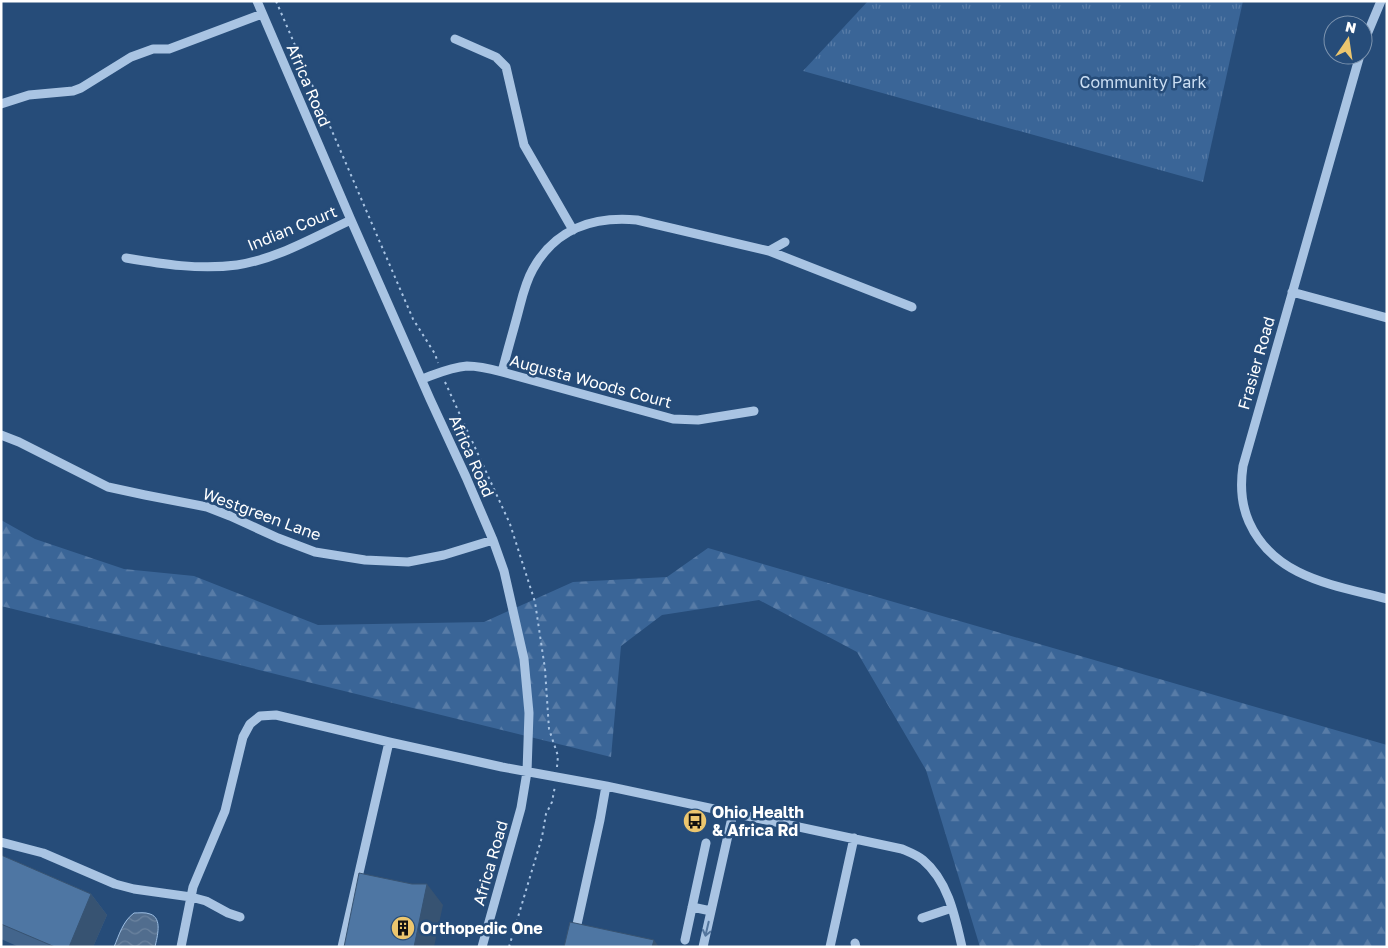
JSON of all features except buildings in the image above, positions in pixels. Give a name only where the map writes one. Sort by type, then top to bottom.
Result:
[{"type":"street","name":"Africa Road","points":[[257,1],[351,220],[493,540],[504,571],[524,659],[529,713],[527,772],[521,808],[482,947]]},
{"type":"street","points":[[1373,21],[1382,1]]},
{"type":"street","points":[[1,104],[29,95],[73,92],[131,57],[154,49],[169,49],[262,14]]},
{"type":"street","points":[[455,39],[496,57],[506,67],[524,145],[573,230]]},
{"type":"street","name":"Frasier Road","points":[[1357,65],[1240,482],[1241,499],[1253,531],[1262,545],[1286,567],[1316,580],[1387,599]]},
{"type":"street","name":"Indian Court","points":[[126,258],[197,266],[239,264],[284,250],[351,220]]},
{"type":"street","points":[[502,372],[526,285],[533,269],[556,240],[586,224],[602,220],[636,220],[769,251],[912,307]]},
{"type":"street","points":[[769,251],[784,242]]},
{"type":"street","points":[[1292,292],[1387,318]]},
{"type":"street","name":"Augusta Woods Court","points":[[422,379],[441,372],[468,366],[481,367],[672,419],[698,420],[754,410]]},
{"type":"street","name":"Westgreen Lane","points":[[1,435],[19,442],[108,487],[207,507],[315,552],[365,560],[408,562],[444,555],[493,540]]},
{"type":"street","points":[[181,947],[193,887],[225,811],[243,737],[250,724],[260,716],[276,715],[527,772],[606,786],[902,849],[922,860],[941,881],[952,908],[962,947]]},
{"type":"street","points":[[342,947],[389,742]]},
{"type":"street","points":[[572,947],[606,786]]},
{"type":"street","points":[[703,947],[733,813]]},
{"type":"street","points":[[830,947],[854,838]]},
{"type":"street","points":[[1,842],[43,853],[115,884],[134,889],[206,900],[228,913],[240,917]]},
{"type":"street","points":[[685,940],[706,843]]},
{"type":"street","points":[[692,907],[711,911]]},
{"type":"street","points":[[922,918],[952,908]]},
{"type":"path","points":[[276,1],[413,319],[434,354],[510,524],[535,602],[545,669],[549,729],[558,756]]},
{"type":"path","points":[[509,947],[542,837],[546,814],[554,795]]},
{"type":"green space","name":"Community Park","points":[[868,1],[1243,1],[1203,182],[803,71]]},
{"type":"green space","points":[[1,520],[35,539],[124,569],[194,576],[318,625],[484,622],[573,582],[667,577],[708,548],[1387,745],[1387,947],[1196,947],[1195,945],[1175,947],[980,947],[926,770],[857,652],[759,600],[662,615],[621,646],[611,757],[1,606]]},
{"type":"water","points":[[134,913],[148,913],[157,919],[158,933],[155,947],[114,947],[124,924]]},
{"type":"place","name":"Ohio Health & Africa Rd","points":[[695,821]]},
{"type":"place","name":"Orthopedic One","points":[[403,928]]}]
